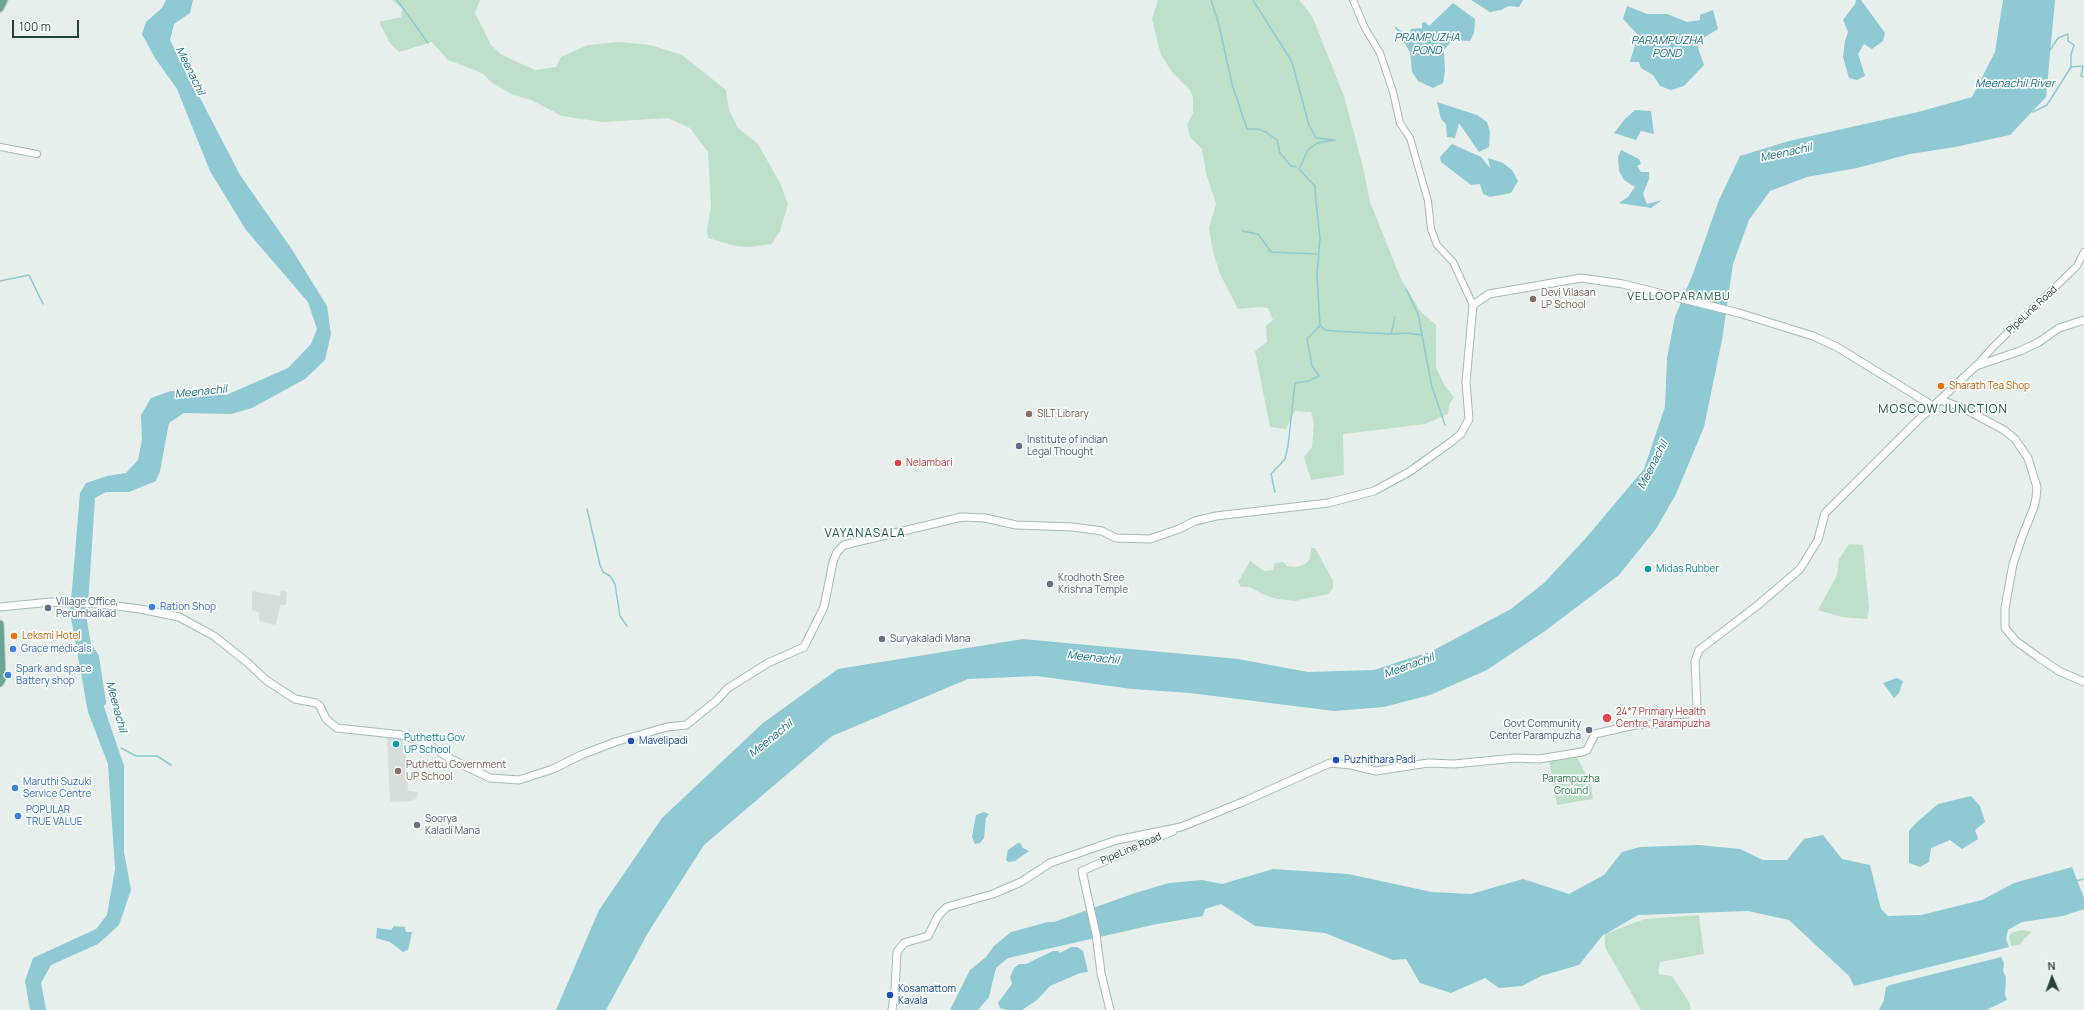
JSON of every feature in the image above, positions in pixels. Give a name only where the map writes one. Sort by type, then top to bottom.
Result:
[{"type":"main road","points":[[0,8],[4,0]]},
{"type":"main road","points":[[0,607],[51,602],[100,604],[140,609],[179,617],[214,636],[248,663],[266,680],[295,699],[316,703],[320,706],[326,719],[338,728],[402,735],[428,744],[449,758],[490,778],[504,780],[527,778],[553,770],[581,755],[615,742],[667,727],[686,725],[716,701],[728,688],[768,663],[804,647],[824,607],[833,562],[837,552],[844,545],[962,517],[985,518],[1016,525],[1073,527],[1102,531],[1116,538],[1150,539],[1179,529],[1195,521],[1216,516],[1328,503],[1374,491],[1409,472],[1451,442],[1460,434],[1469,419],[1466,382],[1473,305],[1489,294],[1581,278],[1623,284],[1674,298],[1739,313],[1787,327],[1837,347],[1933,406]]},
{"type":"main road","points":[[892,1010],[896,983],[897,952],[904,943],[928,936],[938,916],[947,907],[993,894],[1021,882],[1050,863],[1117,840],[1181,827],[1245,801],[1330,763],[1351,765],[1376,771],[1428,763],[1454,764],[1516,758],[1539,759],[1587,750],[1593,734],[1635,725],[1691,722],[1695,716],[1697,707],[1695,661],[1699,650],[1758,605],[1800,569],[1818,540],[1825,513],[1933,406],[1976,366],[2020,351],[2039,342],[2059,328],[2084,320]]},
{"type":"main road","points":[[1940,400],[1963,408],[2004,430],[2015,439],[2028,458],[2037,487],[2036,498],[2014,559],[2005,608],[2005,628],[2016,641],[2038,657],[2059,671],[2084,682]]},
{"type":"main road","points":[[0,624],[2,679],[0,683]]},
{"type":"main road","name":"PipeLine Road","points":[[1110,1010],[1100,973],[1093,914],[1082,871],[1181,827]]},
{"type":"street","points":[[1353,0],[1365,28],[1380,53],[1393,92],[1400,123],[1410,138],[1428,201],[1431,229],[1437,245],[1453,262],[1473,305]]},
{"type":"street","points":[[0,147],[38,154]]},
{"type":"street","name":"PipeLine Road","points":[[1976,366],[1994,346],[2077,266],[2084,252]]},
{"type":"shaded area","points":[[281,590],[287,592],[286,605],[280,605],[276,625],[259,621],[259,613],[252,610],[252,591],[280,596]]},
{"type":"shaded area","name":"Puthettu Government UP School","points":[[387,736],[405,738],[408,791],[418,792],[416,799],[410,801],[390,802]]},
{"type":"green space","points":[[392,0],[480,0],[475,13],[491,45],[502,55],[535,70],[556,67],[561,57],[588,45],[620,42],[650,45],[682,55],[726,90],[729,110],[738,128],[758,144],[780,183],[788,204],[780,231],[772,244],[750,247],[735,246],[708,238],[707,230],[711,207],[708,152],[690,128],[668,118],[602,122],[562,116],[531,100],[511,94],[491,82],[482,73],[448,60],[432,42],[399,52],[390,43],[379,22],[401,17],[402,9]]},
{"type":"green space","points":[[1158,0],[1299,0],[1312,16],[1344,96],[1363,167],[1370,202],[1401,279],[1421,312],[1436,325],[1436,368],[1445,386],[1454,397],[1449,405],[1448,414],[1425,424],[1343,434],[1344,475],[1311,480],[1304,457],[1312,447],[1314,423],[1311,412],[1295,411],[1286,429],[1270,427],[1255,351],[1267,342],[1266,326],[1273,320],[1268,308],[1259,307],[1238,309],[1220,274],[1213,252],[1209,228],[1216,204],[1206,173],[1202,149],[1190,137],[1187,125],[1193,113],[1193,98],[1190,90],[1173,73],[1161,55],[1152,19]]},
{"type":"green space","points":[[1849,544],[1863,545],[1869,609],[1867,619],[1842,617],[1818,610],[1837,575],[1839,559]]},
{"type":"green space","points":[[1311,548],[1315,548],[1333,581],[1333,588],[1328,594],[1295,601],[1277,599],[1262,594],[1250,587],[1241,587],[1238,582],[1250,561],[1264,571],[1273,570],[1275,563],[1283,562],[1287,566],[1296,567],[1305,564],[1310,559]]},
{"type":"green space","name":"Parampuzha Ground","points":[[1577,757],[1591,785],[1593,799],[1557,805],[1549,761]]},
{"type":"green space","points":[[1699,915],[1704,954],[1660,962],[1658,974],[1672,976],[1689,1002],[1691,1010],[1641,1010],[1605,947],[1605,934],[1645,919]]},
{"type":"green space","points":[[2022,930],[2032,932],[2020,945],[2011,946],[2009,936],[2011,933]]},
{"type":"water","points":[[166,0],[193,0],[190,13],[174,24],[170,40],[240,175],[291,248],[327,306],[331,334],[325,360],[305,379],[252,408],[231,414],[184,413],[169,423],[160,471],[156,481],[129,492],[106,492],[95,498],[87,621],[99,692],[124,766],[124,852],[131,890],[119,925],[98,944],[51,965],[41,983],[46,1010],[30,1010],[25,981],[33,958],[96,929],[107,915],[115,869],[108,764],[88,712],[70,613],[80,493],[86,483],[107,476],[126,473],[138,460],[142,440],[141,415],[151,398],[171,391],[226,395],[288,368],[311,344],[317,329],[308,302],[246,230],[210,171],[177,89],[155,58],[142,34],[146,22],[162,8]]},
{"type":"water","points":[[1471,0],[1523,0],[1519,7],[1509,6],[1501,10],[1490,12]]},
{"type":"water","points":[[1856,0],[1861,0],[1885,33],[1883,41],[1872,49],[1864,44],[1858,54],[1865,76],[1857,80],[1849,78],[1843,57],[1848,32],[1843,20],[1855,4]]},
{"type":"water","name":"Meenachil River","points":[[2003,0],[2055,0],[2046,97],[2010,135],[1955,147],[1910,154],[1857,168],[1807,177],[1770,191],[1749,220],[1733,264],[1722,340],[1704,427],[1676,494],[1656,529],[1619,575],[1545,631],[1487,670],[1430,695],[1384,707],[1334,711],[1190,693],[1132,689],[1037,676],[968,679],[832,736],[704,845],[649,931],[606,1010],[556,1010],[599,910],[662,818],[763,723],[838,669],[1023,639],[1238,659],[1308,672],[1374,670],[1432,651],[1511,609],[1544,583],[1585,539],[1644,469],[1665,407],[1667,358],[1675,317],[1694,271],[1719,200],[1740,156],[1789,141],[1918,112],[1972,97],[1995,52]]},
{"type":"water","name":"PRAMPUZHA POND","points":[[1453,3],[1475,19],[1474,33],[1470,41],[1452,40],[1444,50],[1445,71],[1443,83],[1433,88],[1418,81],[1412,72],[1410,52],[1394,26],[1409,36],[1411,29],[1422,28],[1422,23],[1425,22],[1429,26]]},
{"type":"water","name":"PARAMPUZHA POND","points":[[1627,6],[1647,14],[1667,14],[1687,22],[1700,20],[1700,15],[1713,10],[1718,29],[1700,40],[1698,48],[1704,65],[1684,86],[1671,90],[1660,86],[1653,75],[1641,68],[1639,62],[1630,62],[1638,35],[1623,19]]},
{"type":"water","points":[[1437,102],[1477,115],[1487,122],[1490,132],[1489,147],[1479,152],[1459,123],[1455,138],[1447,137],[1446,124],[1441,119]]},
{"type":"water","points":[[1635,110],[1651,111],[1654,134],[1641,131],[1636,140],[1614,133],[1625,119]]},
{"type":"water","points":[[1452,144],[1481,157],[1490,168],[1488,158],[1503,163],[1512,170],[1518,181],[1511,193],[1490,197],[1483,194],[1480,184],[1471,185],[1441,162],[1440,157]]},
{"type":"water","points":[[1621,150],[1639,159],[1641,164],[1637,166],[1641,172],[1649,172],[1649,179],[1643,194],[1647,204],[1662,200],[1651,208],[1619,203],[1628,197],[1635,187],[1624,180],[1619,171],[1618,157]]},
{"type":"water","points":[[1897,678],[1903,681],[1899,693],[1894,698],[1883,683]]},
{"type":"water","points":[[1971,796],[1980,806],[1985,822],[1975,830],[1978,839],[1962,849],[1950,840],[1931,848],[1929,862],[1920,867],[1909,863],[1909,831],[1916,823],[1938,804]]},
{"type":"water","points":[[984,812],[989,814],[986,818],[984,838],[980,843],[975,844],[972,837],[976,815]]},
{"type":"water","points":[[1823,835],[1842,859],[1870,865],[1881,909],[1888,916],[1921,915],[1982,900],[2014,883],[2072,867],[2084,898],[2084,909],[2063,916],[2022,922],[2008,930],[2006,939],[2009,947],[1854,986],[1849,976],[1789,920],[1748,911],[1638,915],[1602,936],[1579,965],[1541,976],[1522,986],[1499,988],[1485,978],[1451,993],[1420,983],[1406,959],[1393,960],[1325,933],[1255,926],[1221,904],[1205,909],[1203,916],[1152,925],[1008,958],[996,968],[989,997],[978,1010],[950,1010],[970,970],[986,957],[994,946],[1011,932],[1048,922],[1054,922],[1135,893],[1169,883],[1202,880],[1222,884],[1273,869],[1348,874],[1432,892],[1471,894],[1523,879],[1569,894],[1604,875],[1622,852],[1640,847],[1699,845],[1740,849],[1763,860],[1787,860],[1804,839]]},
{"type":"water","points":[[1018,843],[1029,851],[1015,861],[1008,862],[1006,860],[1008,850]]},
{"type":"water","points":[[394,926],[405,927],[406,932],[412,932],[408,950],[403,952],[390,942],[376,938],[377,928],[391,930]]},
{"type":"water","points":[[1071,947],[1077,947],[1083,951],[1088,972],[1080,973],[1050,986],[1037,1000],[1022,1010],[1006,1010],[1000,1008],[998,1003],[1012,984],[1010,977],[1014,968],[1019,964],[1026,964],[1053,951],[1058,951],[1060,953]]},
{"type":"water","points":[[2001,957],[2004,963],[2003,971],[2006,977],[2005,995],[2007,1000],[1986,1010],[1879,1010],[1884,1000],[1886,987],[1890,985]]},
{"type":"waterway","points":[[397,0],[428,43]]},
{"type":"waterway","points":[[1211,0],[1219,25],[1232,84],[1247,129],[1258,129],[1266,132],[1277,140],[1280,153],[1291,166],[1296,167]]},
{"type":"waterway","points":[[1253,0],[1292,62],[1309,125],[1316,138],[1335,140],[1317,143],[1308,150],[1299,169],[1315,186],[1320,238],[1317,275],[1320,326],[1307,339],[1312,366],[1319,376],[1308,381],[1295,383],[1288,446],[1285,459],[1271,474],[1275,492]]},
{"type":"waterway","points":[[2050,50],[2058,38],[2068,34],[2068,41],[2074,45],[2071,55],[2071,67]]},
{"type":"waterway","points":[[2033,112],[2047,105],[2071,67],[2083,66],[2081,76],[2084,77]]},
{"type":"waterway","points":[[1242,231],[1258,234],[1271,252],[1317,254]]},
{"type":"waterway","points":[[0,281],[29,275],[43,304]]},
{"type":"waterway","points":[[1406,289],[1418,314],[1432,387],[1445,425]]},
{"type":"waterway","points":[[1321,326],[1325,330],[1333,331],[1391,334],[1395,317]]},
{"type":"waterway","points":[[1392,334],[1406,333],[1422,335]]},
{"type":"waterway","points":[[587,509],[600,565],[603,572],[610,576],[615,584],[620,616],[627,626]]},
{"type":"waterway","name":"Meenachil","points":[[90,649],[95,657],[102,702]]},
{"type":"waterway","points":[[121,748],[136,756],[157,756],[171,765]]},
{"type":"waterway","points":[[2076,881],[2084,879]]},
{"type":"place","name":"Devi Vilasan LP School","points":[[1533,299]]},
{"type":"place","name":"Sharath Tea Shop","points":[[1941,386]]},
{"type":"place","name":"SILT Library","points":[[1029,414]]},
{"type":"place","name":"Institute of indian Legal Thought","points":[[1019,446]]},
{"type":"place","name":"Nelambari","points":[[898,463]]},
{"type":"place","name":"Midas Rubber","points":[[1648,569]]},
{"type":"place","name":"Krodhoth Sree Krishna Temple","points":[[1050,584]]},
{"type":"place","name":"Ration Shop","points":[[152,607]]},
{"type":"place","name":"Village Office, Perumbaikad","points":[[48,608]]},
{"type":"place","name":"Leksmi Hotel","points":[[14,636]]},
{"type":"place","name":"Suryakaladi Mana","points":[[882,639]]},
{"type":"place","name":"Grace medicals","points":[[13,649]]},
{"type":"place","name":"Spark and space Battery shop","points":[[8,675]]},
{"type":"place","name":"24*7 Primary Health Centre, Parampuzha","points":[[1607,718]]},
{"type":"place","name":"Govt Community Center Parampuzha","points":[[1589,730]]},
{"type":"place","name":"Mavelipadi","points":[[631,741]]},
{"type":"place","name":"Puthettu Gov UP School","points":[[396,744]]},
{"type":"place","name":"Puzhithara Padi","points":[[1336,760]]},
{"type":"place","name":"Puthettu Government UP School","points":[[398,771]]},
{"type":"place","name":"Maruthi Suzuki Service Centre","points":[[15,788]]},
{"type":"place","name":"POPULAR TRUE VALUE","points":[[18,816]]},
{"type":"place","name":"Soorya Kaladi Mana","points":[[417,825]]},
{"type":"place","name":"Kosamattom Kavala","points":[[890,995]]},
{"type":"district","name":"VELLOOPARAMBU","points":[[1679,297]]},
{"type":"district","name":"MOSCOW JUNCTION","points":[[1943,410]]},
{"type":"district","name":"VAYANASALA","points":[[865,534]]}]
